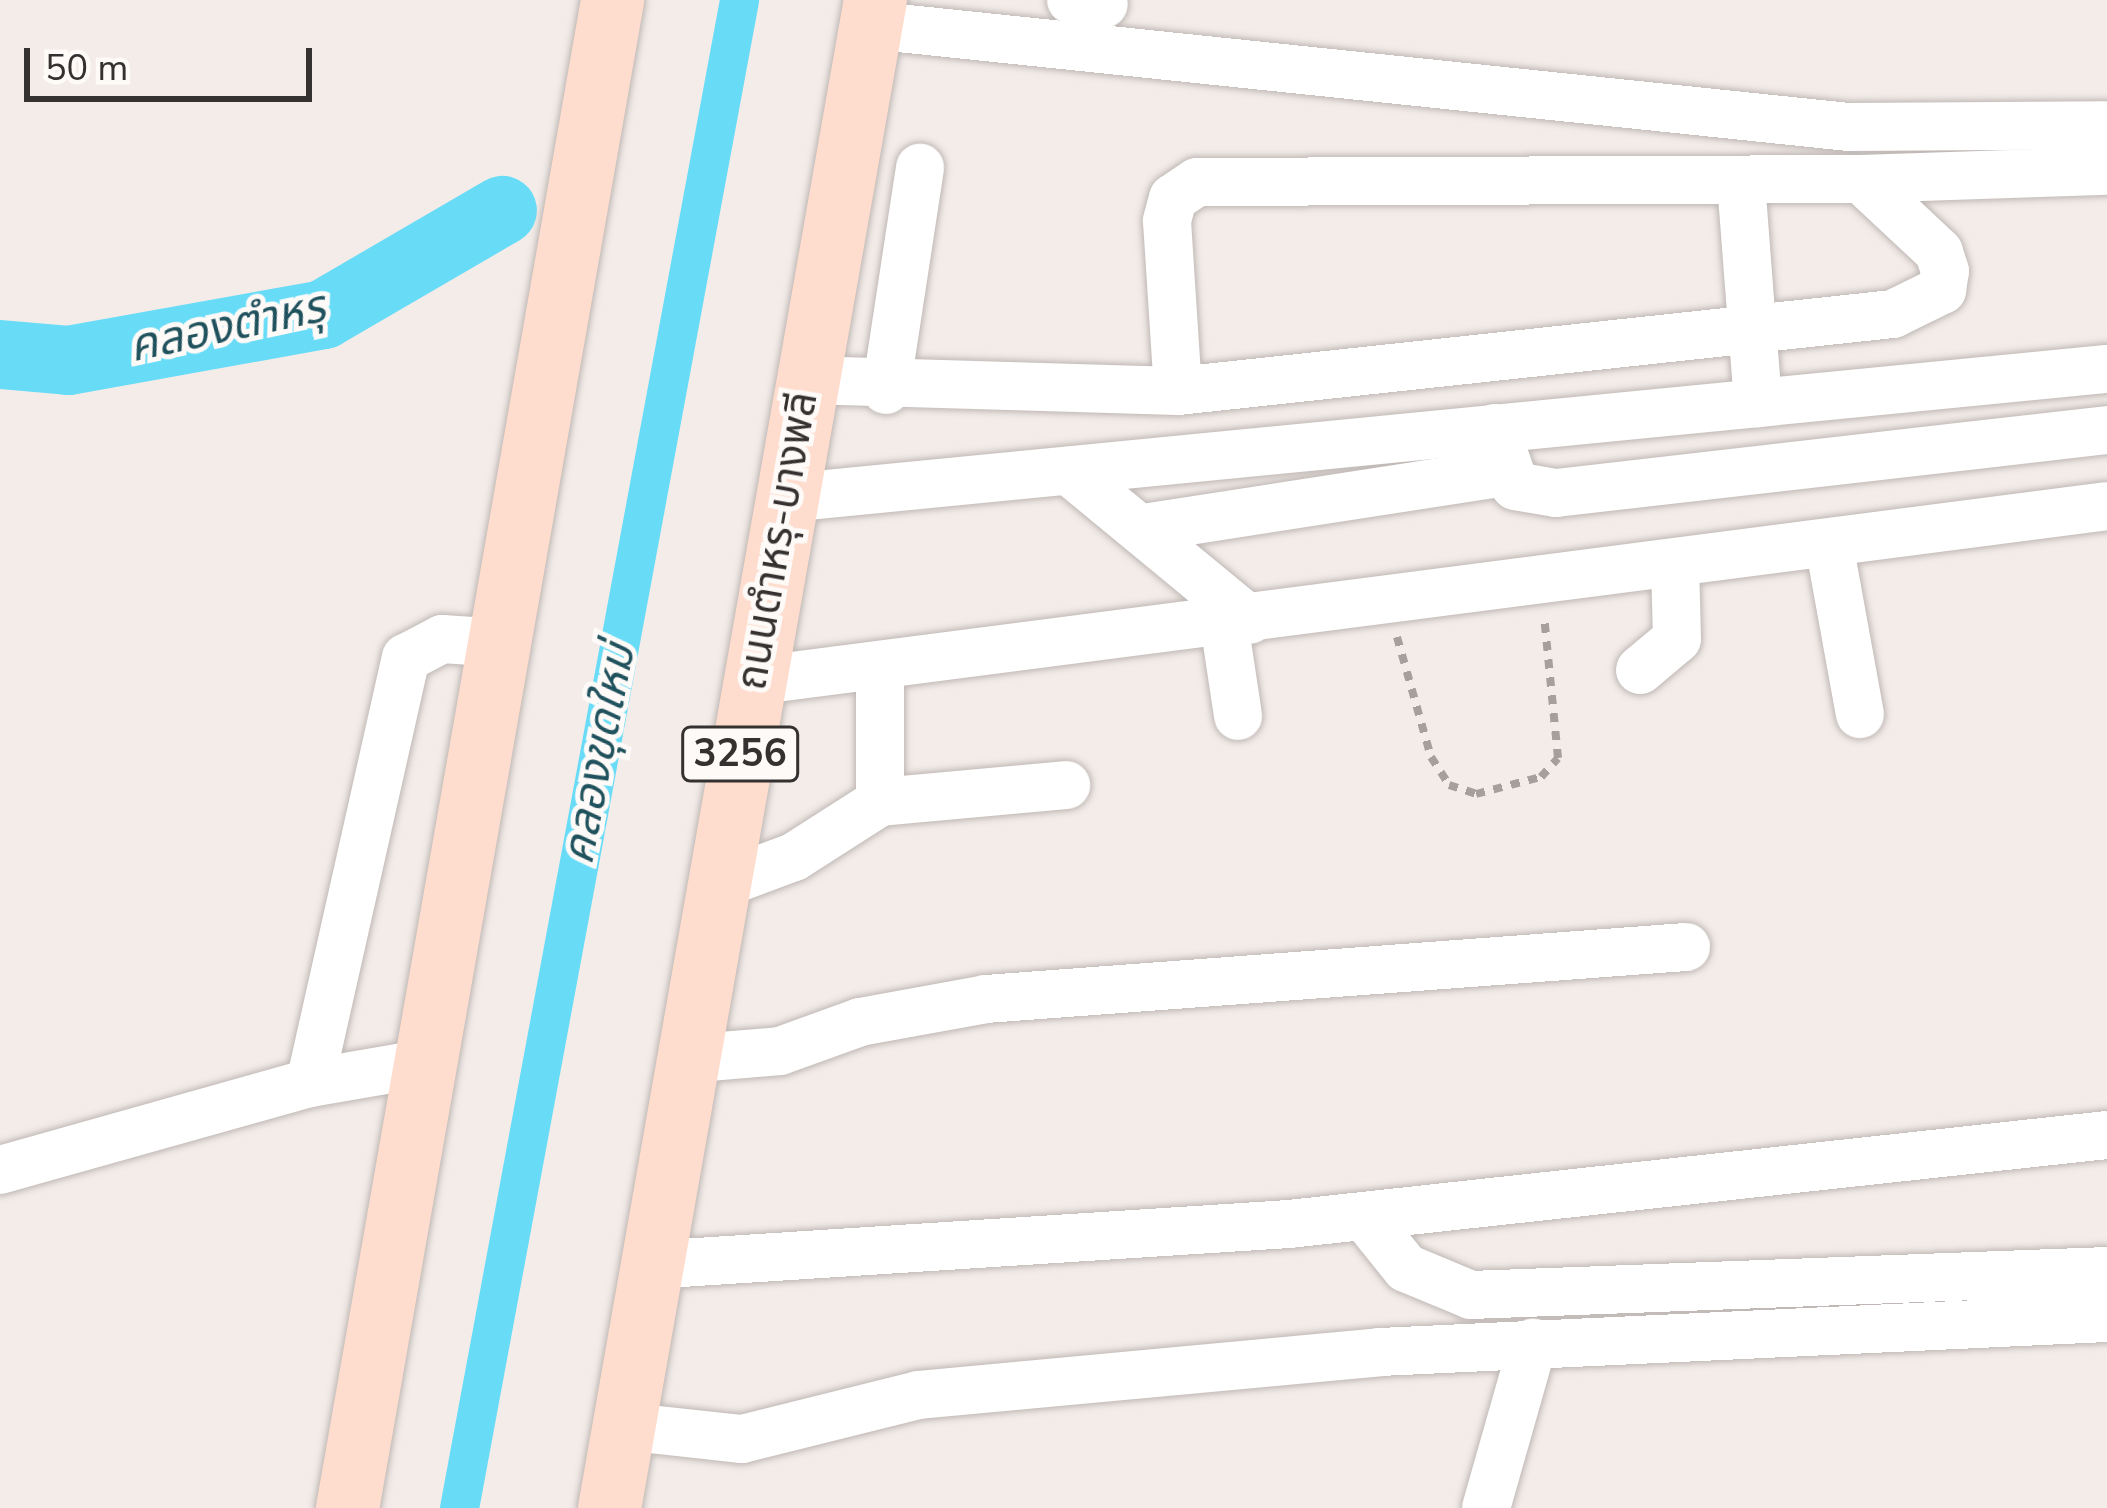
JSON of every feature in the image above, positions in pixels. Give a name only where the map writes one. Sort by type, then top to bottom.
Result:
[{"type":"main road","points":[[347,1508],[432,1061],[612,0]]},
{"type":"main road","name":"ถนนตำหรุ-บางพลี","points":[[609,1508],[872,12]]},
{"type":"street","points":[[872,12],[1848,127],[2107,125]]},
{"type":"street","points":[[886,390],[920,168]]},
{"type":"street","points":[[1178,391],[1167,221],[1173,198],[1198,182],[1742,182],[2107,171]]},
{"type":"street","points":[[806,380],[886,390],[1178,391],[1751,334],[1893,314],[1942,290],[1939,252],[1861,178]]},
{"type":"street","points":[[1742,182],[1758,403]]},
{"type":"street","points":[[1150,527],[1499,450],[1758,403],[2107,369]]},
{"type":"street","points":[[1499,450],[1515,487],[1556,493],[2107,430]]},
{"type":"street","points":[[786,498],[1069,471],[1499,450]]},
{"type":"street","points":[[1069,471],[1150,527],[1236,621],[1238,716]]},
{"type":"street","points":[[753,681],[2107,506]]},
{"type":"street","points":[[1829,544],[1860,714]]},
{"type":"street","points":[[1640,670],[1677,639],[1675,565]]},
{"type":"street","points":[[310,1083],[406,658],[442,639],[503,643]]},
{"type":"street","points":[[880,665],[880,802]]},
{"type":"street","points":[[716,886],[794,856],[880,802],[1066,785]]},
{"type":"street","points":[[685,1059],[779,1052],[860,1022],[986,999],[1686,947]]},
{"type":"street","points":[[0,1170],[310,1083],[432,1061]]},
{"type":"street","points":[[650,1264],[1364,1216],[2107,1135]]},
{"type":"street","points":[[1364,1216],[1406,1268],[1471,1295],[2107,1271]]},
{"type":"street","points":[[622,1426],[742,1438],[919,1395],[1533,1343],[2107,1318]]},
{"type":"street","points":[[1486,1508],[1533,1343]]},
{"type":"path","points":[[1387,601],[1431,757],[1449,785],[1476,794],[1541,777],[1558,758],[1540,582]]},
{"type":"waterway","name":"คลองขุดใหม่","points":[[459,1508],[739,0]]},
{"type":"waterway","name":"คลองตำหรุ","points":[[0,354],[68,360],[323,314],[502,210]]}]
